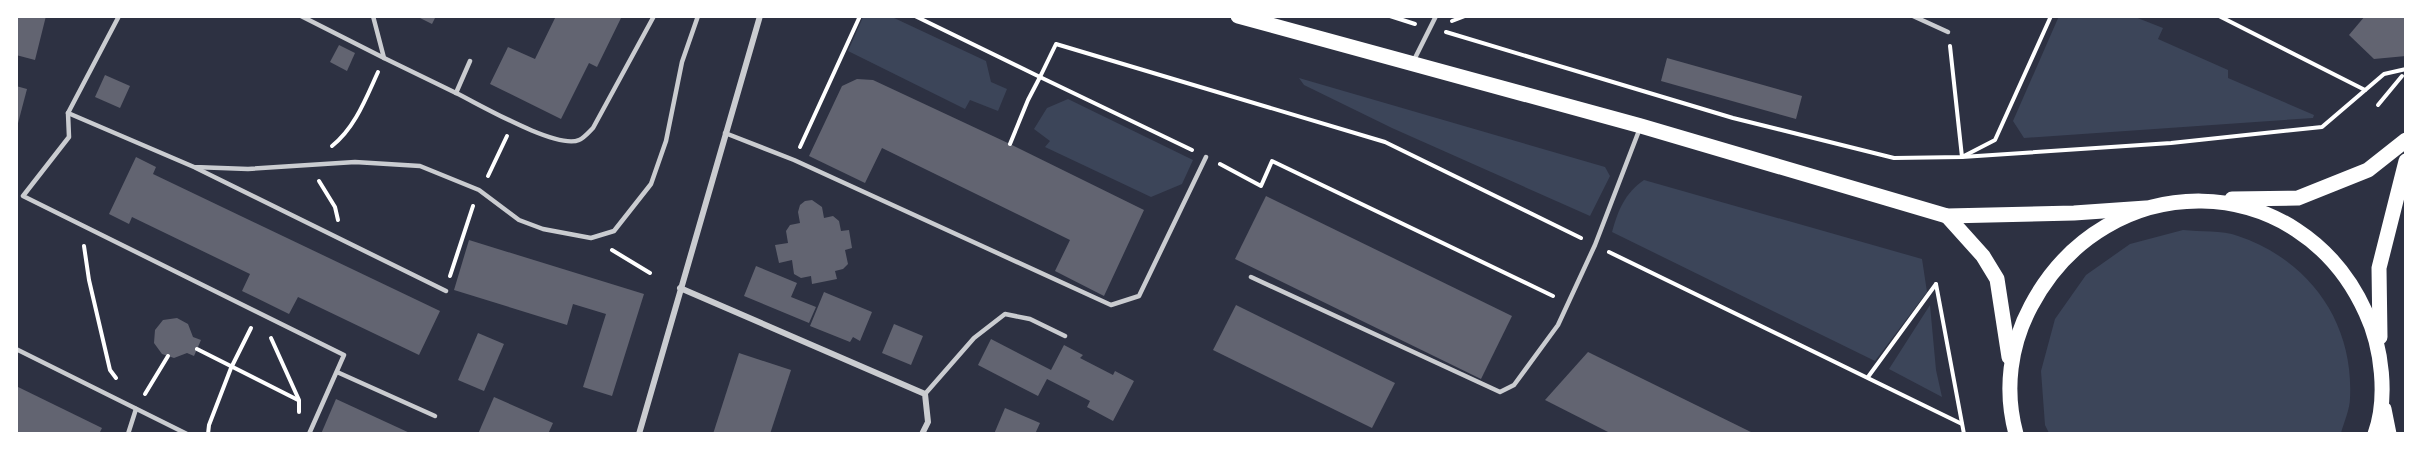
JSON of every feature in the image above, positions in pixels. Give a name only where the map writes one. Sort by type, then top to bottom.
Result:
[{"type":"main road","points":[[1238,16],[1641,126],[1947,216],[2074,213],[2146,208]]},
{"type":"main road","points":[[2010,363],[2024,320],[2043,282],[2072,250],[2106,225],[2146,208],[2178,200],[2298,198],[2368,171],[2406,140]]},
{"type":"main road","points":[[2375,434],[2381,398],[2379,268],[2406,161]]},
{"type":"main road","points":[[2178,200],[2216,202],[2258,211],[2297,230],[2330,256],[2356,290],[2373,329],[2381,376]]},
{"type":"main road","points":[[1947,216],[1983,256],[1997,279],[2010,363],[2011,397],[2016,434]]},
{"type":"main road","points":[[2381,398],[2389,434]]},
{"type":"street","points":[[639,434],[760,16]]},
{"type":"street","points":[[680,288],[925,393],[928,422],[922,434]]},
{"type":"lane","points":[[119,16],[68,113],[69,137],[23,196],[344,355],[309,434]]},
{"type":"lane","points":[[302,16],[539,134],[560,142],[578,141],[594,128],[654,16]]},
{"type":"lane","points":[[373,16],[384,58]]},
{"type":"lane","points":[[194,167],[248,169],[355,162],[420,166],[479,190],[519,220],[543,229],[591,238],[614,231],[651,184],[666,141],[682,62],[698,16]]},
{"type":"lane","points":[[1412,64],[1436,16]]},
{"type":"lane","points":[[1913,16],[1948,32]]},
{"type":"lane","points":[[456,93],[470,62]]},
{"type":"lane","points":[[68,113],[194,167],[446,291]]},
{"type":"lane","points":[[1251,277],[1500,392],[1514,385],[1558,325],[1595,245],[1641,126]]},
{"type":"lane","points":[[725,133],[794,160],[1111,305],[1139,296],[1206,157]]},
{"type":"lane","points":[[925,393],[974,338],[1005,314],[1030,319],[1065,336]]},
{"type":"lane","points":[[16,349],[187,434]]},
{"type":"lane","points":[[337,372],[435,416]]},
{"type":"lane","points":[[128,434],[136,409]]},
{"type":"path","points":[[794,160],[860,16]]},
{"type":"path","points":[[915,16],[1261,186],[1272,160],[1568,304]]},
{"type":"path","points":[[1390,16],[1733,118],[1894,158],[1962,157],[2171,143],[2322,127],[2384,74],[2406,69]]},
{"type":"path","points":[[1451,21],[1465,16]]},
{"type":"path","points":[[1962,157],[1995,140],[2051,16]]},
{"type":"path","points":[[2219,16],[2365,90]]},
{"type":"path","points":[[1948,32],[1962,157]]},
{"type":"path","points":[[1011,144],[1028,100],[1056,44],[1385,142],[1962,424]]},
{"type":"path","points":[[360,112],[384,58]]},
{"type":"path","points":[[2378,105],[2402,75]]},
{"type":"path","points":[[446,291],[479,190],[510,130]]},
{"type":"path","points":[[81,225],[89,280],[110,370],[136,409],[168,356]]},
{"type":"path","points":[[591,238],[650,273]]},
{"type":"path","points":[[1868,378],[1936,284],[1964,434]]},
{"type":"path","points":[[208,434],[209,425],[231,368],[259,312]]},
{"type":"path","points":[[259,312],[299,400],[300,422]]},
{"type":"path","points":[[197,349],[299,400]]},
{"type":"shaded area","points":[[2059,16],[2135,17],[2163,28],[2158,39],[2228,70],[2228,78],[2314,115],[2313,118],[2024,138],[2013,121]]},
{"type":"shaded area","points":[[863,17],[892,17],[986,61],[991,82],[1007,89],[998,111],[970,100],[965,109],[848,51]]},
{"type":"shaded area","points":[[1299,78],[1605,167],[1610,176],[1590,216],[1392,128],[1304,85]]},
{"type":"shaded area","points":[[1068,99],[1193,160],[1182,184],[1151,197],[1045,147],[1050,141],[1034,129],[1047,108]]},
{"type":"shaded area","points":[[1644,180],[1922,259],[1927,292],[1875,361],[1612,232],[1623,203]]},
{"type":"shaded area","points":[[2183,230],[2232,234],[2263,247],[2286,261],[2306,278],[2322,298],[2335,320],[2344,344],[2349,370],[2350,402],[2341,433],[2049,433],[2045,425],[2041,371],[2055,319],[2086,275],[2130,244]]},
{"type":"shaded area","points":[[1930,305],[1936,370],[1942,397],[1889,369]]},
{"type":"building","points":[[16,16],[46,16],[35,60],[16,55]]},
{"type":"building","points":[[416,16],[436,16],[432,24]]},
{"type":"building","points":[[556,16],[622,16],[597,67],[589,63],[561,119],[490,84],[508,47],[535,59]]},
{"type":"building","points":[[2365,16],[2406,16],[2406,56],[2374,59],[2349,35]]},
{"type":"building","points":[[339,45],[355,53],[347,71],[330,62]]},
{"type":"building","points":[[1667,58],[1802,96],[1796,119],[1661,81]]},
{"type":"building","points":[[105,75],[130,86],[120,108],[95,97]]},
{"type":"building","points":[[857,79],[873,80],[1144,210],[1104,296],[1055,271],[1070,240],[882,148],[865,183],[809,156],[842,86]]},
{"type":"building","points":[[16,86],[27,89],[17,127],[16,127]]},
{"type":"building","points":[[136,157],[156,167],[153,174],[440,311],[419,355],[298,297],[289,314],[242,291],[250,274],[132,217],[129,224],[109,214]]},
{"type":"building","points":[[1266,196],[1512,316],[1481,379],[1235,259]]},
{"type":"building","points":[[812,200],[822,207],[824,218],[833,216],[839,221],[841,231],[849,230],[852,248],[845,250],[848,264],[843,269],[835,271],[837,279],[812,284],[811,276],[801,278],[794,274],[792,260],[779,263],[775,245],[788,243],[786,231],[790,225],[800,223],[798,212],[800,205]]},
{"type":"building","points":[[469,240],[644,294],[612,396],[583,387],[606,314],[573,304],[567,325],[454,290]]},
{"type":"building","points":[[756,266],[797,283],[791,297],[816,307],[809,323],[744,296]]},
{"type":"building","points":[[824,292],[872,312],[860,341],[853,337],[850,342],[810,326]]},
{"type":"building","points":[[1236,305],[1395,383],[1372,428],[1213,350]]},
{"type":"building","points":[[177,318],[188,324],[193,337],[201,340],[194,356],[187,353],[174,358],[162,354],[154,343],[155,330],[163,320]]},
{"type":"building","points":[[894,324],[923,336],[911,365],[882,353]]},
{"type":"building","points":[[478,333],[504,344],[484,391],[458,380]]},
{"type":"building","points":[[991,339],[1051,370],[1064,345],[1083,355],[1080,358],[1113,375],[1115,371],[1134,381],[1113,421],[1087,407],[1090,401],[1047,379],[1038,396],[978,365]]},
{"type":"building","points":[[1588,352],[1755,434],[1612,434],[1545,400]]},
{"type":"building","points":[[739,353],[791,370],[770,434],[713,434]]},
{"type":"building","points":[[16,386],[102,428],[99,434],[16,434]]},
{"type":"building","points":[[494,397],[553,423],[548,434],[478,434]]},
{"type":"building","points":[[336,399],[412,434],[321,434]]},
{"type":"building","points":[[1005,408],[1040,423],[1035,434],[994,434]]}]
